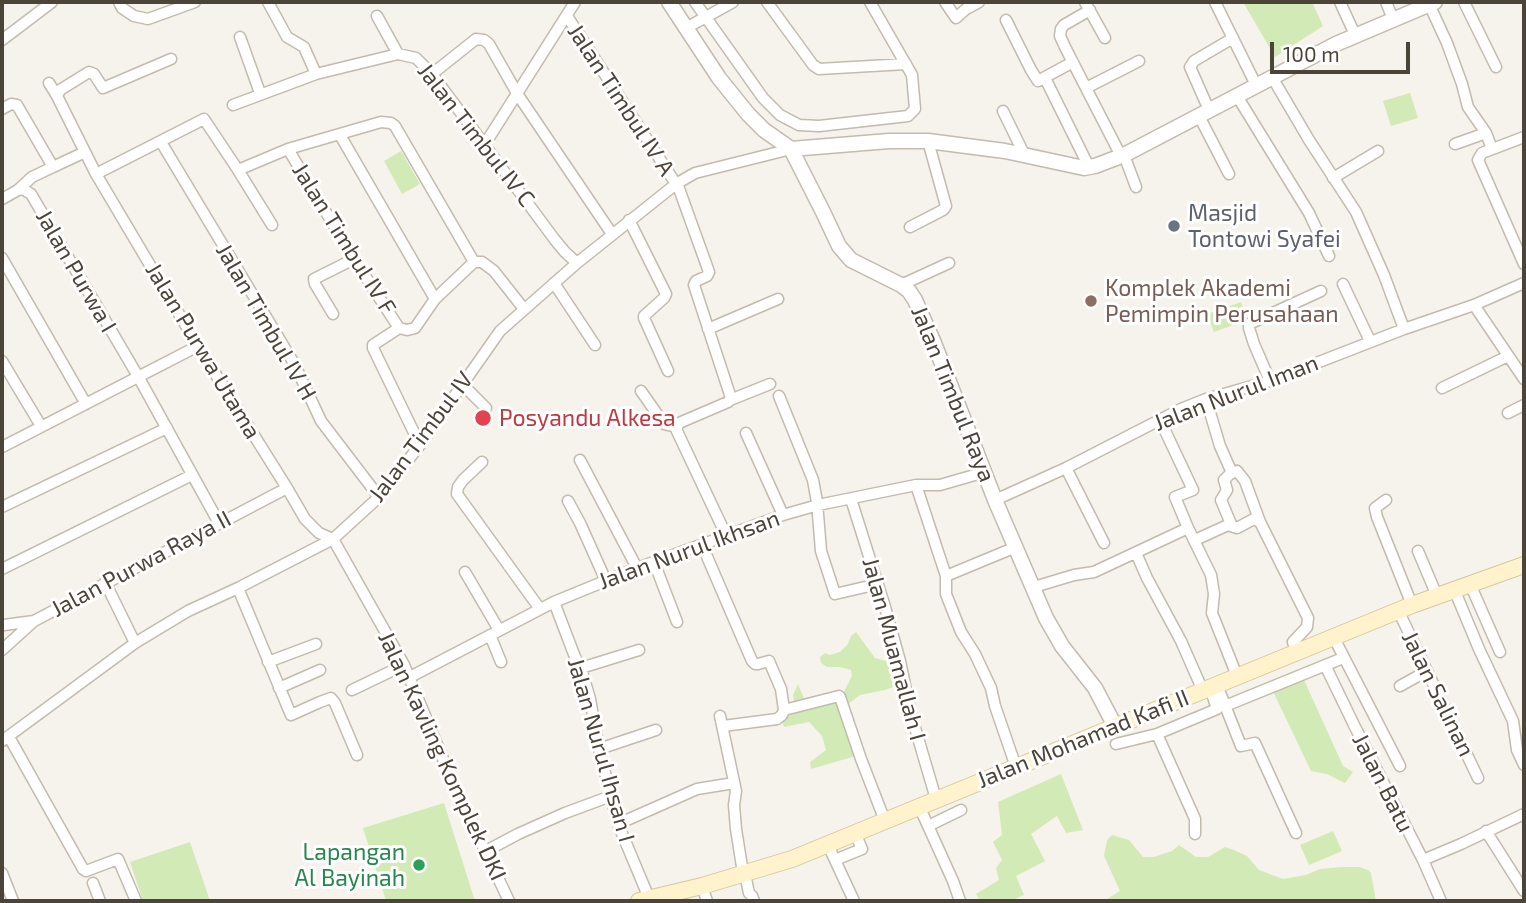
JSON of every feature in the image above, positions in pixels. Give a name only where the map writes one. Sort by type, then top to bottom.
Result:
[{"type":"main road","name":"Jalan Mohamad Kafi II","points":[[644,900],[705,894],[745,875],[793,859],[833,851],[885,821],[920,808],[949,804],[1016,767],[1116,736],[1216,697],[1237,676],[1273,675],[1297,653],[1339,650],[1437,596],[1464,593],[1524,565]]},
{"type":"street","points":[[2,40],[52,2]]},
{"type":"street","points":[[119,2],[122,8],[134,16],[148,19],[195,2]]},
{"type":"street","points":[[268,2],[288,37],[304,47],[316,74]]},
{"type":"street","points":[[485,144],[574,2]]},
{"type":"street","name":"Jalan Timbul Raya","points":[[669,2],[719,78],[748,114],[779,142],[792,149],[839,246],[851,260],[901,285],[915,300],[1046,618],[1062,646],[1095,688],[1116,736]]},
{"type":"street","points":[[695,2],[763,98],[780,115],[799,125],[819,126],[908,116],[915,108],[912,75],[870,2]]},
{"type":"street","points":[[686,28],[733,2]]},
{"type":"street","points":[[766,2],[813,65],[819,69],[906,64]]},
{"type":"street","points":[[944,2],[956,18],[979,2]]},
{"type":"street","points":[[1215,2],[1256,85]]},
{"type":"street","points":[[1340,2],[1356,37]]},
{"type":"street","points":[[1386,2],[1394,19]]},
{"type":"street","points":[[1464,2],[1496,67]]},
{"type":"street","points":[[792,149],[889,141],[928,141],[966,145],[1076,166],[1103,164],[1336,44],[1432,3],[1468,107],[1486,133],[1492,149]]},
{"type":"street","points":[[1105,38],[1088,6],[1064,24],[1060,36],[1123,155],[1136,187]]},
{"type":"street","points":[[377,16],[398,54]]},
{"type":"street","name":"Jalan Timbul IV A","points":[[566,16],[677,183],[709,272],[707,276],[695,281],[694,285],[708,329]]},
{"type":"street","points":[[1006,20],[1036,79],[1045,78],[1073,62]]},
{"type":"street","points":[[240,37],[260,93]]},
{"type":"street","points":[[1229,174],[1204,113],[1190,67],[1194,61],[1233,38]]},
{"type":"street","points":[[432,74],[476,39],[489,44],[517,95],[611,234]]},
{"type":"street","points":[[894,44],[901,45],[915,69],[912,75]]},
{"type":"street","name":"Jalan Timbul IV C","points":[[233,105],[316,74],[398,54],[416,58],[432,74],[555,240],[577,263]]},
{"type":"street","points":[[57,96],[60,90],[89,72],[94,74],[103,88],[172,59]]},
{"type":"street","points":[[1086,88],[1139,61]]},
{"type":"street","points":[[1272,76],[1356,212],[1404,329]]},
{"type":"street","points":[[1045,78],[1089,167]]},
{"type":"street","name":"Jalan Purwa Utama","points":[[49,83],[96,174],[198,346],[310,524],[319,533],[333,539]]},
{"type":"street","points":[[1237,96],[1308,213],[1329,256]]},
{"type":"street","points":[[2,109],[11,104],[17,105],[53,167]]},
{"type":"street","points":[[1003,111],[1024,155]]},
{"type":"street","points":[[96,174],[204,119],[272,225]]},
{"type":"street","name":"Jalan Timbul IV F","points":[[238,170],[288,149],[381,122],[391,123],[474,262]]},
{"type":"street","points":[[1455,144],[1486,133]]},
{"type":"street","points":[[340,135],[435,299]]},
{"type":"street","points":[[1524,137],[1482,153],[1478,164],[1524,264]]},
{"type":"street","points":[[910,227],[946,206],[928,141]]},
{"type":"street","name":"Jalan Timbul IV H","points":[[161,142],[295,365],[321,421],[379,497]]},
{"type":"street","name":"Jalan Timbul IV F","points":[[288,149],[399,328]]},
{"type":"street","name":"Jalan Timbul IV","points":[[5,739],[135,643],[188,611],[333,539],[379,497],[420,445],[500,331],[611,234],[677,183],[695,173],[792,149]]},
{"type":"street","points":[[1333,177],[1378,150]]},
{"type":"street","points":[[18,190],[32,177],[85,152]]},
{"type":"street","name":"Jalan Purwa I","points":[[2,199],[18,190],[31,194],[139,377],[219,523]]},
{"type":"street","points":[[629,220],[666,294],[644,318],[667,371]]},
{"type":"street","points":[[2,258],[86,404]]},
{"type":"street","points":[[333,314],[314,279],[354,259]]},
{"type":"street","points":[[420,445],[373,348],[375,342],[399,328],[415,328],[435,299],[474,262],[482,262],[495,271],[524,309]]},
{"type":"street","points":[[901,285],[949,263]]},
{"type":"street","points":[[555,283],[595,345]]},
{"type":"street","name":"Jalan Nurul Iman","points":[[995,499],[1066,468],[1181,409],[1270,381],[1370,341],[1474,305],[1524,283]]},
{"type":"street","points":[[1343,284],[1370,341]]},
{"type":"street","points":[[1270,381],[1248,328],[1249,324],[1321,290]]},
{"type":"street","points":[[730,400],[731,396],[708,329],[778,299]]},
{"type":"street","points":[[1474,305],[1524,379]]},
{"type":"street","points":[[2,447],[198,346]]},
{"type":"street","points":[[1442,388],[1508,356]]},
{"type":"street","points":[[2,362],[41,426]]},
{"type":"street","points":[[462,384],[486,408]]},
{"type":"street","points":[[676,427],[770,384]]},
{"type":"street","points":[[641,391],[664,424],[676,427]]},
{"type":"street","points":[[779,396],[813,480],[818,505],[821,551],[835,594],[878,584]]},
{"type":"street","points":[[1206,399],[1220,446],[1232,473]]},
{"type":"street","points":[[1508,413],[1524,405]]},
{"type":"street","points":[[1160,420],[1193,490],[1175,497],[1211,575],[1214,594],[1212,612],[1237,676]]},
{"type":"street","points":[[676,427],[726,535]]},
{"type":"street","points":[[2,507],[167,428]]},
{"type":"street","points":[[746,433],[783,515]]},
{"type":"street","points":[[580,460],[637,568]]},
{"type":"street","points":[[482,462],[458,487],[457,494],[540,609]]},
{"type":"street","points":[[1066,468],[1104,543]]},
{"type":"street","points":[[1260,522],[1254,519],[1237,528],[1231,524],[1221,500],[1227,490],[1224,480],[1232,473],[1237,471],[1243,477],[1260,522],[1307,615],[1308,626],[1293,642],[1297,653]]},
{"type":"street","name":"Jalan Nurul Ikhsan","points":[[410,677],[554,602],[726,535],[818,505],[916,485],[940,485],[985,472]]},
{"type":"street","points":[[2,569],[192,475]]},
{"type":"street","points":[[916,485],[946,576],[946,594],[961,632],[991,688],[1016,767]]},
{"type":"street","name":"Jalan Purwa Raya II","points":[[2,650],[34,621],[287,488]]},
{"type":"street","name":"Jalan Muamallah I","points":[[851,499],[901,661],[911,714],[949,804]]},
{"type":"street","name":"Jalan Salinan","points":[[1386,500],[1376,508],[1377,517],[1404,614],[1427,671],[1478,778]]},
{"type":"street","points":[[568,501],[606,581]]},
{"type":"street","points":[[1195,540],[1231,524]]},
{"type":"street","points":[[1034,587],[1094,572],[1188,528]]},
{"type":"street","name":"Jalan Kavling Komplek DKI","points":[[333,539],[410,677],[453,783],[509,901]]},
{"type":"street","points":[[702,545],[752,661],[755,664],[771,658],[781,689],[784,710],[776,719],[722,721],[736,791],[736,829],[751,897]]},
{"type":"street","points":[[946,576],[1016,547]]},
{"type":"street","points":[[1418,551],[1437,596]]},
{"type":"street","points":[[1136,553],[1181,641],[1216,697],[1241,746],[1255,743],[1296,833]]},
{"type":"street","points":[[654,562],[677,622]]},
{"type":"street","points":[[465,572],[494,633],[501,662]]},
{"type":"street","points":[[105,582],[135,643]]},
{"type":"street","points":[[238,588],[291,715],[327,698],[333,700],[357,755]]},
{"type":"street","points":[[1464,593],[1500,652]]},
{"type":"street","points":[[1464,593],[1479,649],[1513,721],[1517,750],[1524,765]]},
{"type":"street","name":"Jalan Nurul Ihsan I","points":[[554,602],[581,668],[618,824],[644,900]]},
{"type":"street","points":[[12,642],[3,622],[34,621]]},
{"type":"street","points":[[268,662],[316,644]]},
{"type":"street","points":[[581,668],[639,650]]},
{"type":"street","points":[[1116,736],[1157,734],[1216,697],[1273,675],[1325,665],[1339,650],[1400,766]]},
{"type":"street","points":[[352,690],[404,665]]},
{"type":"street","name":"Jalan Batu","points":[[1325,665],[1441,901]]},
{"type":"street","points":[[279,688],[320,670]]},
{"type":"street","points":[[1400,686],[1427,671]]},
{"type":"street","points":[[784,710],[840,697],[885,821]]},
{"type":"street","points":[[599,749],[656,730]]},
{"type":"street","points":[[1157,734],[1195,818],[1195,834]]},
{"type":"street","points":[[5,739],[83,869],[118,859],[136,901]]},
{"type":"street","points":[[618,824],[697,789],[734,783]]},
{"type":"street","points":[[486,851],[565,813],[611,796]]},
{"type":"street","points":[[927,824],[949,804]]},
{"type":"street","points":[[920,808],[960,901]]},
{"type":"street","points":[[1423,860],[1524,814]]},
{"type":"street","points":[[1486,831],[1524,891]]},
{"type":"street","points":[[833,851],[854,901]]},
{"type":"street","points":[[2,873],[8,896]]},
{"type":"street","points":[[93,883],[100,901]]},
{"type":"green space","points":[[1243,2],[1312,2],[1323,26],[1275,57]]},
{"type":"green space","points":[[1410,93],[1418,118],[1391,126],[1383,101]]},
{"type":"green space","points":[[401,151],[420,184],[402,194],[384,161]]},
{"type":"green space","points":[[1241,302],[1247,320],[1214,332],[1207,314]]},
{"type":"green space","points":[[856,632],[875,658],[897,664],[904,683],[860,695],[843,708],[859,755],[811,769],[810,762],[826,750],[822,736],[809,722],[784,727],[781,718],[795,707],[793,695],[798,684],[805,701],[839,701],[852,676],[851,670],[827,667],[821,663],[820,657],[825,653],[830,655],[840,652]]},
{"type":"green space","points":[[1300,671],[1343,766],[1353,772],[1345,783],[1327,774],[1311,771],[1269,683]]},
{"type":"green space","points":[[1061,774],[1083,830],[1066,833],[1057,816],[1031,834],[1045,861],[1016,876],[1024,895],[1010,901],[980,901],[976,894],[999,880],[996,868],[1002,860],[993,842],[1002,835],[998,802]]},
{"type":"green space","name":"Lapangan Al Bayinah","points":[[444,803],[475,901],[386,901],[363,828]]},
{"type":"green space","points":[[1333,831],[1342,851],[1309,865],[1300,845]]},
{"type":"green space","points":[[1112,835],[1129,840],[1143,857],[1154,857],[1172,851],[1179,845],[1196,857],[1208,857],[1225,847],[1247,856],[1259,870],[1283,879],[1306,875],[1320,869],[1360,867],[1371,873],[1376,901],[1104,901],[1120,891],[1104,856],[1107,840]]},
{"type":"green space","points":[[190,842],[210,901],[143,901],[130,862]]},
{"type":"place","name":"Masjid Tontowi Syafei","points":[[1174,226]]},
{"type":"place","name":"Komplek Akademi Pemimpin Perusahaan","points":[[1091,301]]},
{"type":"place","name":"Posyandu Alkesa","points":[[483,418]]},
{"type":"place","name":"Lapangan Al Bayinah","points":[[419,865]]}]
